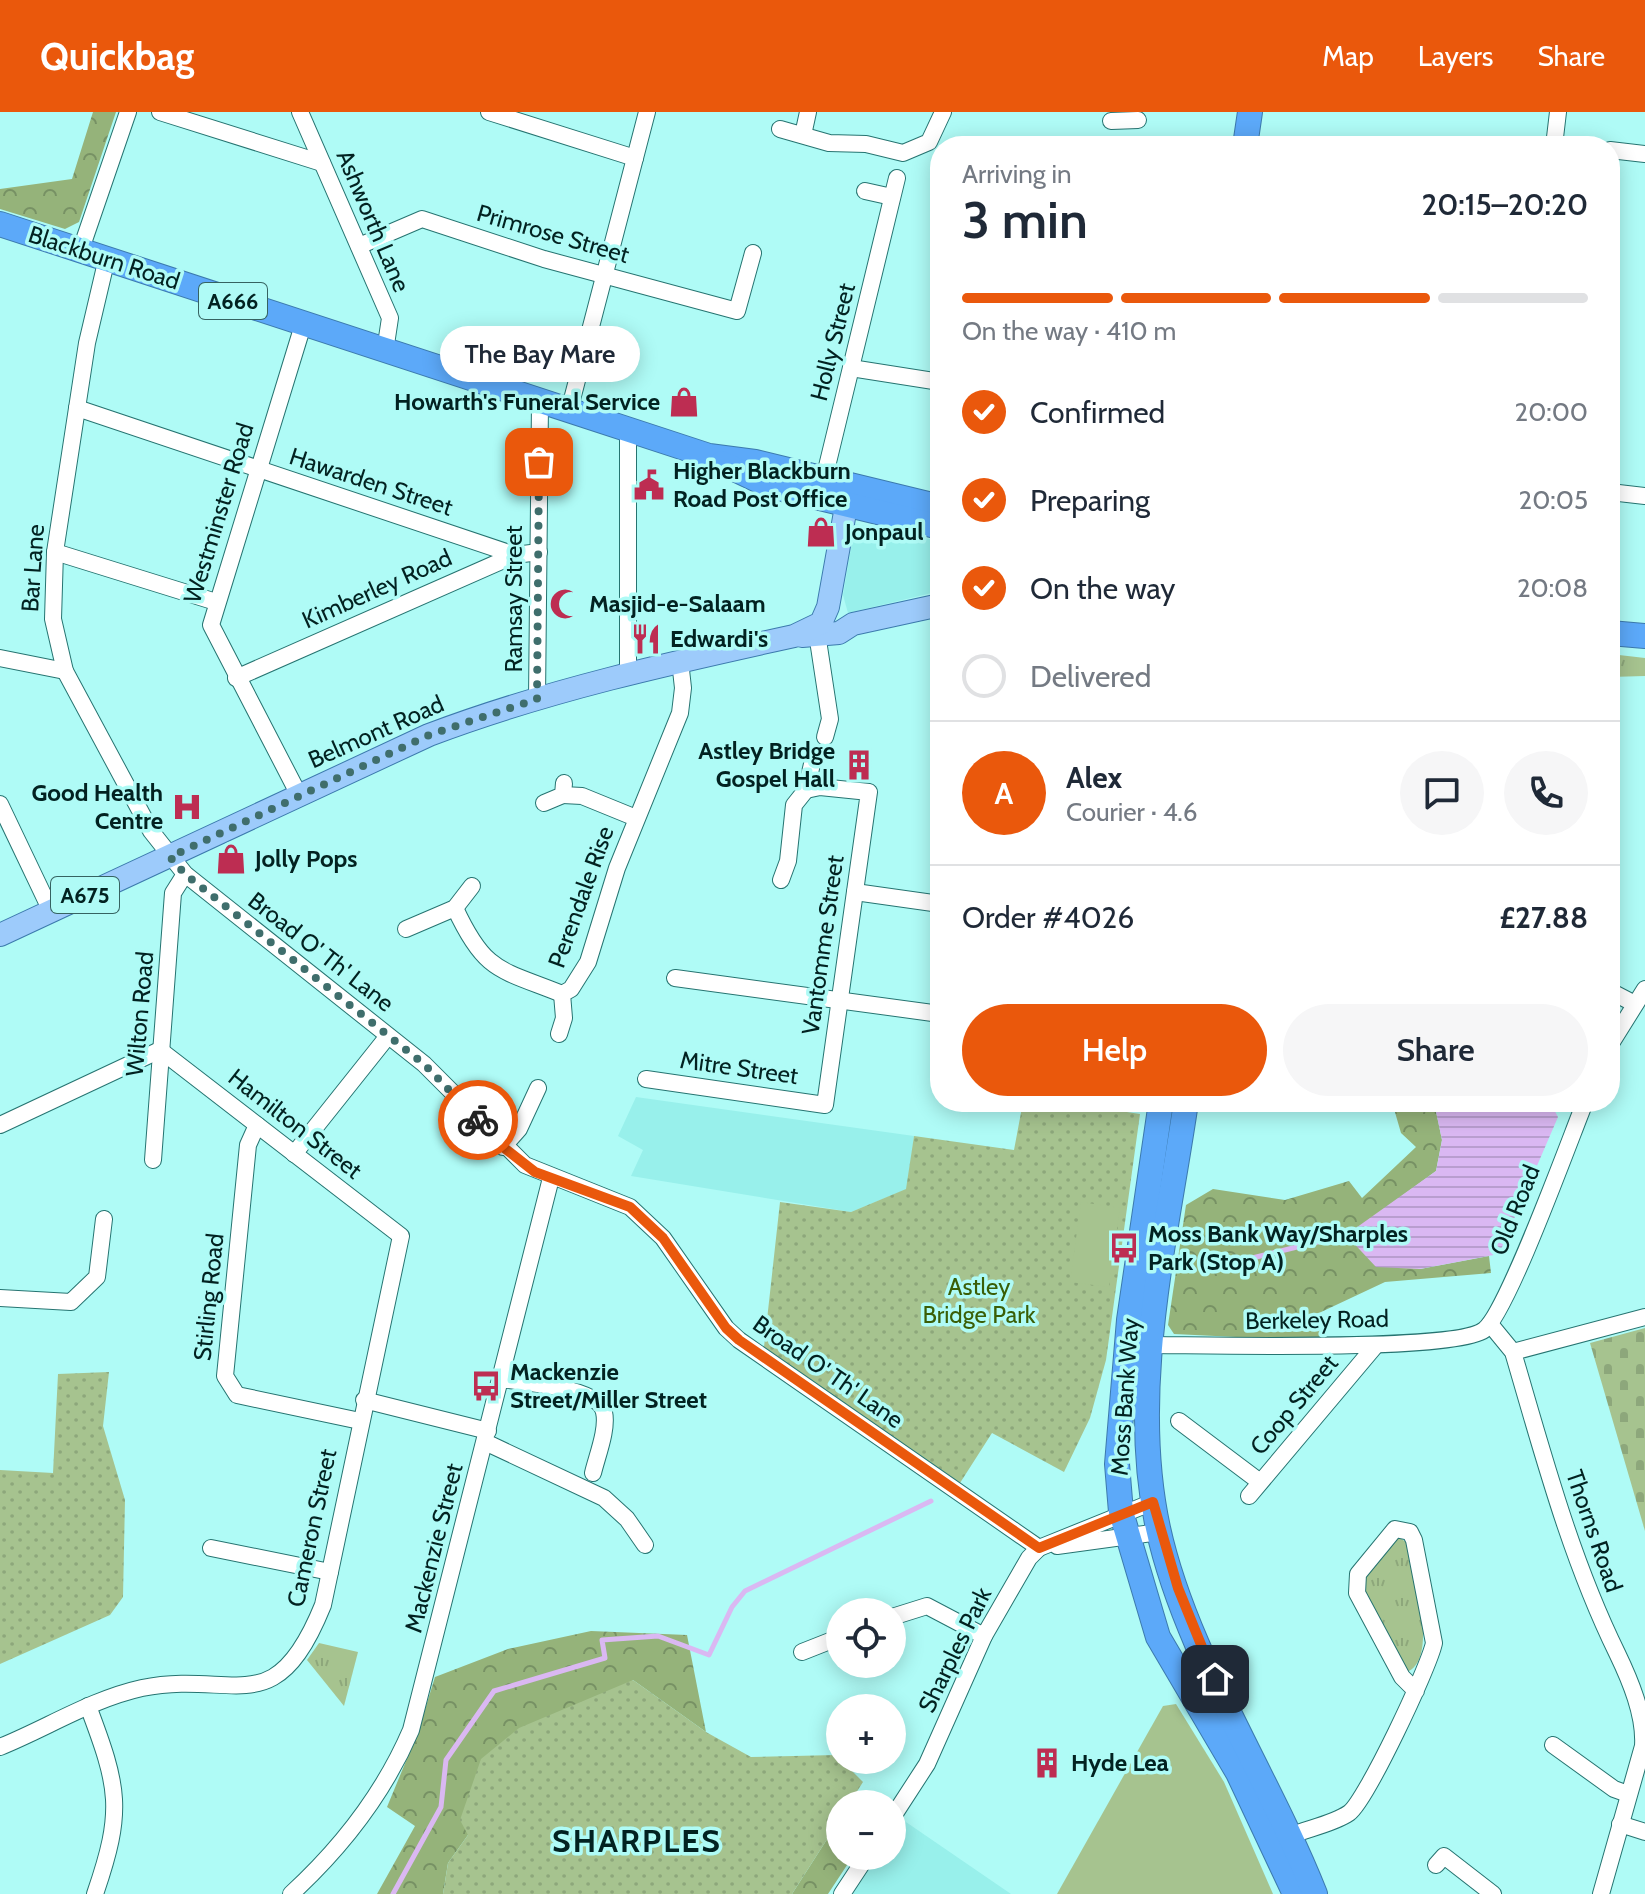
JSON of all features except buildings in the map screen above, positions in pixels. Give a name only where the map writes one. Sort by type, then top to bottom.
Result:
[{"type":"highway","points":[[1246,136],[1250,112]]},
{"type":"highway","name":"Blackburn Road","points":[[0,224],[709,456],[755,462],[822,489],[848,495],[930,506]]},
{"type":"highway","name":"Blackburn Road","points":[[848,495],[930,524]]},
{"type":"highway","points":[[1620,634],[1645,636]]},
{"type":"highway","name":"Moss Bank Way","points":[[1160,1112],[1129,1320],[1117,1464],[1125,1537],[1158,1637],[1238,1773],[1295,1894]]},
{"type":"highway","name":"Moss Bank Way","points":[[1185,1112],[1151,1345],[1146,1409],[1153,1502],[1159,1532],[1199,1645],[1292,1835],[1315,1894]]},
{"type":"main road","points":[[817,632],[828,607],[848,495]]},
{"type":"main road","points":[[828,607],[837,619],[853,624]]},
{"type":"main road","name":"Belmont Road","points":[[0,935],[429,735],[628,673],[794,636],[817,632],[839,633],[853,624],[930,607]]},
{"type":"street","points":[[81,249],[128,112]]},
{"type":"street","points":[[160,112],[322,163]]},
{"type":"street","name":"Ashworth Lane","points":[[300,112],[390,318],[385,351]]},
{"type":"street","points":[[489,112],[635,158]]},
{"type":"street","points":[[569,411],[647,112]]},
{"type":"street","points":[[803,135],[808,112]]},
{"type":"street","points":[[932,136],[943,112]]},
{"type":"street","points":[[1558,112],[1559,136]]},
{"type":"street","points":[[780,129],[903,153],[930,140]]},
{"type":"street","points":[[1620,151],[1645,154]]},
{"type":"street","name":"Holly Street","points":[[822,489],[897,178]]},
{"type":"street","points":[[865,191],[892,197]]},
{"type":"street","name":"Primrose Street","points":[[359,246],[422,219],[604,275],[737,311],[753,253]]},
{"type":"street","name":"Bar Lane","points":[[107,258],[77,408],[55,552],[53,619],[65,671],[135,803],[170,857]]},
{"type":"street","name":"Westminster Road","points":[[299,795],[212,631],[211,618],[303,325]]},
{"type":"street","points":[[851,368],[930,380]]},
{"type":"street","name":"Ramsay Street","points":[[537,699],[540,403]]},
{"type":"street","name":"Hawarden Street","points":[[77,408],[515,555]]},
{"type":"street","points":[[628,430],[628,673]]},
{"type":"street","points":[[1620,493],[1645,496]]},
{"type":"street","points":[[55,552],[216,602]]},
{"type":"street","name":"Kimberley Road","points":[[236,678],[515,555],[539,552]]},
{"type":"street","points":[[817,632],[830,719],[825,737]]},
{"type":"street","points":[[0,658],[65,671]]},
{"type":"street","name":"Perendale Rise","points":[[559,1034],[564,1018],[562,994],[571,989],[588,962],[636,818],[680,713],[683,688],[680,661]]},
{"type":"street","points":[[781,880],[788,861],[794,805],[806,790],[812,764]]},
{"type":"street","name":"Vantomme Street","points":[[806,790],[820,787],[869,792],[825,1105]]},
{"type":"street","name":"Perendale Rise","points":[[544,803],[564,789],[636,818]]},
{"type":"street","points":[[0,804],[51,911]]},
{"type":"street","name":"Broad O' Th' Lane","points":[[170,857],[185,874],[434,1073],[503,1147],[525,1165],[551,1178],[630,1207],[658,1231],[726,1328],[739,1340],[1039,1548]]},
{"type":"street","name":"Wilton Road","points":[[153,1160],[173,893],[185,874]]},
{"type":"street","points":[[406,929],[455,908],[472,886]]},
{"type":"street","points":[[855,892],[930,903]]},
{"type":"street","points":[[455,908],[480,955],[494,966],[562,994]]},
{"type":"street","points":[[675,978],[930,1013]]},
{"type":"street","points":[[1620,1029],[1645,989]]},
{"type":"street","points":[[1620,996],[1635,1004]]},
{"type":"street","points":[[294,1154],[388,1036]]},
{"type":"street","points":[[0,1125],[160,1050]]},
{"type":"street","name":"Hamilton Street","points":[[160,1050],[401,1236]]},
{"type":"street","name":"Mitre Street","points":[[646,1079],[825,1105]]},
{"type":"street","points":[[503,1147],[519,1129],[538,1088]]},
{"type":"street","name":"Old Road","points":[[1486,1328],[1514,1276],[1581,1112]]},
{"type":"street","name":"Stirling Road","points":[[257,1125],[248,1145],[225,1376],[237,1395],[360,1421]]},
{"type":"street","name":"Mackenzie Street","points":[[291,1894],[349,1832],[398,1761],[428,1673],[551,1178]]},
{"type":"street","points":[[0,1298],[71,1302],[97,1277],[104,1219]]},
{"type":"street","name":"Cameron Street","points":[[0,1747],[88,1706],[157,1686],[236,1687],[267,1680],[281,1672],[304,1643],[323,1605],[401,1236]]},
{"type":"street","points":[[1513,1352],[1645,1317]]},
{"type":"street","name":"Berkeley Road","points":[[1151,1345],[1376,1345],[1457,1339],[1486,1328]]},
{"type":"street","name":"Thorns Road","points":[[1486,1328],[1513,1352],[1578,1570],[1626,1673],[1645,1736],[1601,1894]]},
{"type":"street","name":"Coop Street","points":[[1249,1496],[1376,1345]]},
{"type":"street","points":[[501,1379],[576,1392],[600,1403],[605,1419],[593,1473]]},
{"type":"street","points":[[364,1400],[487,1436],[604,1498],[627,1519],[647,1548]]},
{"type":"street","points":[[1179,1421],[1260,1482]]},
{"type":"street","points":[[1039,1548],[1121,1512],[1153,1502]]},
{"type":"street","points":[[1292,1835],[1352,1810],[1416,1691],[1434,1643],[1414,1540],[1410,1532],[1395,1529],[1358,1574],[1357,1593],[1402,1677],[1416,1691]]},
{"type":"street","points":[[1039,1548],[1159,1532]]},
{"type":"street","points":[[211,1548],[330,1572]]},
{"type":"street","name":"Sharples Park","points":[[906,1796],[927,1764],[984,1636],[1029,1558],[1039,1548]]},
{"type":"street","points":[[906,1613],[927,1606],[984,1636]]},
{"type":"street","points":[[802,1652],[826,1643]]},
{"type":"street","points":[[88,1706],[111,1766],[117,1799],[110,1851],[95,1894]]},
{"type":"street","points":[[1553,1745],[1614,1789],[1628,1794]]},
{"type":"street","points":[[1620,1824],[1645,1832]]},
{"type":"street","points":[[1436,1865],[1444,1856],[1493,1894]]},
{"type":"street","points":[[842,1894],[858,1870]]},
{"type":"shaded area","points":[[855,524],[930,539],[930,593],[848,613],[843,595]]},
{"type":"shaded area","points":[[636,1097],[914,1136],[907,1189],[851,1212],[631,1176],[643,1150],[618,1136]]},
{"type":"shaded area","points":[[1436,1112],[1555,1112],[1558,1117],[1499,1254],[1420,1269],[1376,1267],[1346,1235],[1436,1171],[1442,1140]]},
{"type":"shaded area","points":[[906,1822],[1011,1894],[853,1894],[869,1870],[906,1870]]},
{"type":"green space","points":[[93,112],[116,112],[79,222],[65,229],[0,209],[0,189],[72,179]]},
{"type":"green space","points":[[1620,655],[1645,658],[1645,676],[1620,677]]},
{"type":"green space","name":"Astley Bridge Park","points":[[1021,1112],[1140,1114],[1106,1360],[1090,1418],[1064,1472],[992,1433],[960,1483],[764,1347],[780,1202],[851,1212],[906,1189],[914,1136],[1014,1150]]},
{"type":"green space","points":[[1395,1112],[1436,1112],[1442,1140],[1436,1171],[1347,1236],[1420,1269],[1489,1256],[1491,1273],[1385,1282],[1319,1313],[1321,1341],[1174,1334],[1168,1325],[1186,1205],[1213,1189],[1285,1200],[1349,1181],[1362,1198],[1416,1147],[1401,1133]]},
{"type":"green space","points":[[1081,1202],[1120,1208],[1109,1287],[1070,1282]]},
{"type":"green space","points":[[1645,1328],[1645,1531],[1590,1343]]},
{"type":"green space","points":[[109,1372],[103,1426],[125,1500],[123,1597],[110,1615],[0,1664],[0,1470],[53,1473],[58,1374]]},
{"type":"green space","points":[[1398,1537],[1408,1543],[1422,1612],[1422,1649],[1418,1662],[1409,1671],[1402,1669],[1364,1595],[1365,1574]]},
{"type":"green space","points":[[591,1631],[687,1635],[706,1732],[633,1680],[468,1835],[448,1863],[443,1894],[377,1894],[415,1826],[387,1807],[418,1732],[435,1677],[508,1649]]},
{"type":"green space","points":[[319,1643],[358,1652],[344,1706],[307,1660]]},
{"type":"green space","points":[[633,1680],[706,1732],[751,1757],[826,1755],[826,1774],[855,1774],[863,1782],[858,1790],[826,1790],[826,1841],[792,1894],[443,1894],[448,1863],[468,1835],[460,1820],[481,1759],[519,1728]]},
{"type":"green space","points":[[1176,1704],[1224,1782],[1273,1894],[1057,1894],[1163,1706]]},
{"type":"green space","points":[[826,1841],[826,1870],[844,1870],[828,1894],[792,1894]]},
{"type":"waterway","points":[[1204,1265],[1224,1265],[1346,1235]]},
{"type":"waterway","points":[[393,1894],[441,1807],[446,1760],[494,1691],[605,1658],[602,1640],[658,1636],[709,1655],[732,1607],[745,1591],[931,1501]]},
{"type":"way so far","points":[[478,1120],[424,1064],[185,874],[170,857],[429,735],[493,711],[537,699],[539,462]]},
{"type":"place","name":"Howarth's Funeral Service","points":[[684,402]]},
{"type":"place","name":"The Bay Mare","points":[[539,462]]},
{"type":"place","name":"Higher Blackburn Road Post Office","points":[[649,485]]},
{"type":"place","name":"Jonpaul","points":[[821,532]]},
{"type":"place","name":"Masjid-e-Salaam","points":[[565,604]]},
{"type":"place","name":"Edwardi's","points":[[646,639]]},
{"type":"place","name":"Astley Bridge Gospel Hall","points":[[859,765]]},
{"type":"place","name":"Good Health Centre","points":[[187,807]]},
{"type":"place","name":"Jolly Pops","points":[[231,859]]},
{"type":"place","name":"Moss Bank Way/Sharples Park (Stop A)","points":[[1124,1248]]},
{"type":"place","name":"Mackenzie Street/Miller Street","points":[[486,1386]]},
{"type":"place","name":"Hyde Lea","points":[[1047,1763]]},
{"type":"district","name":"SHARPLES","points":[[637,1841]]},
{"type":"route","points":[[478,1120],[503,1147],[535,1172],[630,1207],[658,1231],[726,1328],[739,1340],[1039,1548],[1121,1512],[1153,1502],[1159,1532],[1178,1588],[1215,1679]]}]
